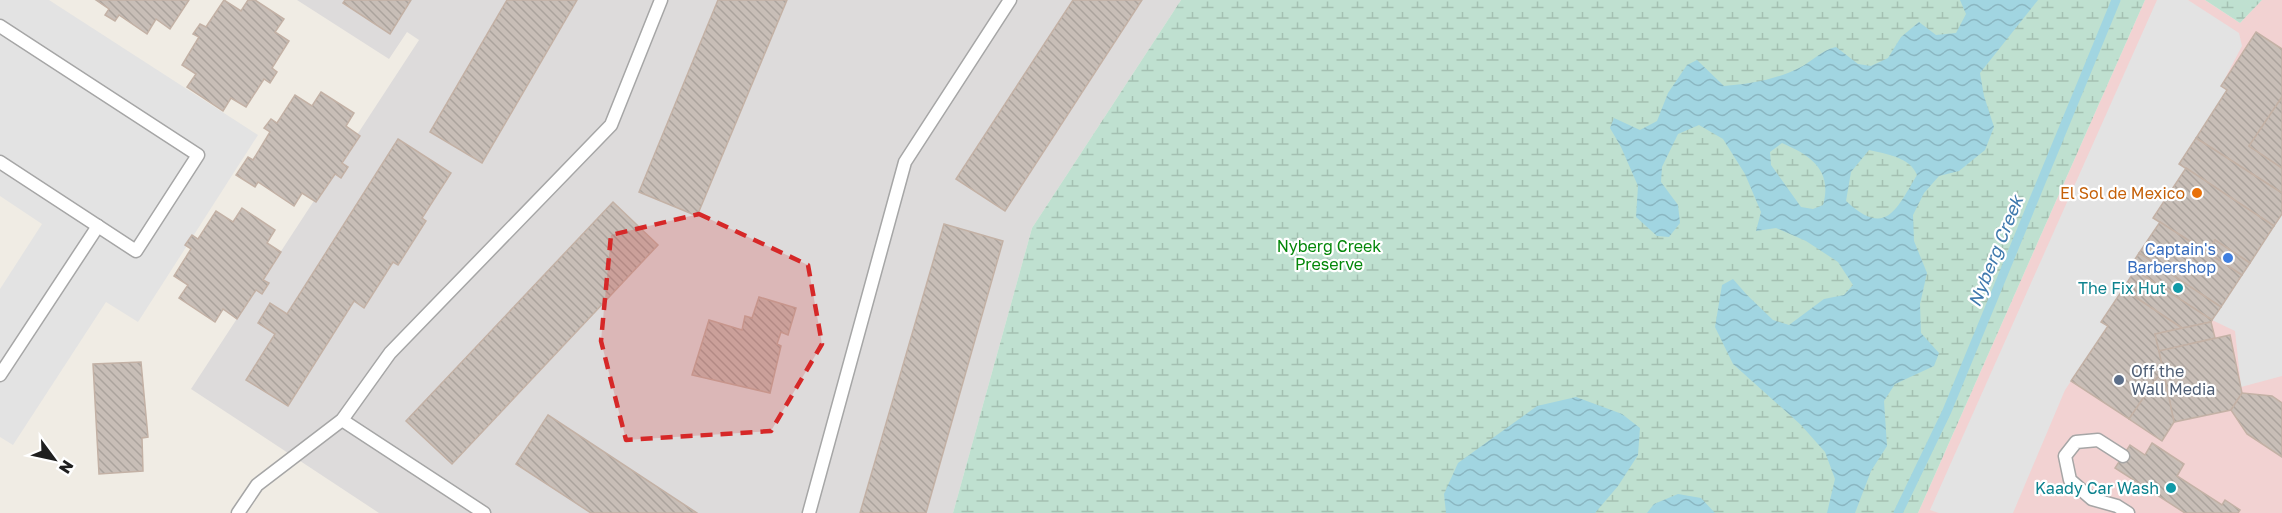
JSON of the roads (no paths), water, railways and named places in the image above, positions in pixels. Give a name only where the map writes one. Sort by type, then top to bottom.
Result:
[{"type":"lane","points":[[238,513],[258,485],[342,420],[390,353],[611,125],[661,0]]},
{"type":"lane","points":[[809,513],[904,162],[1010,0]]},
{"type":"lane","points":[[0,26],[198,154],[136,250],[0,162]]},
{"type":"lane","points":[[0,375],[98,226]]},
{"type":"lane","points":[[342,420],[484,513]]},
{"type":"lane","points":[[2123,456],[2098,440],[2076,442],[2065,456],[2070,480],[2092,499],[2117,506],[2128,513]]},
{"type":"water","points":[[1960,0],[2038,0],[1980,73],[1984,96],[1994,127],[1985,150],[1959,171],[1939,176],[1924,193],[1913,215],[1914,241],[1927,273],[1920,304],[1921,333],[1939,353],[1934,366],[1895,384],[1884,401],[1887,446],[1871,471],[1855,513],[1827,513],[1835,479],[1825,452],[1801,425],[1733,364],[1715,327],[1722,285],[1733,279],[1773,320],[1789,325],[1824,299],[1844,295],[1853,285],[1838,262],[1806,241],[1776,228],[1756,231],[1761,212],[1745,174],[1723,139],[1699,125],[1678,134],[1662,167],[1661,182],[1678,205],[1680,223],[1669,237],[1657,236],[1636,217],[1638,186],[1610,128],[1614,118],[1640,130],[1657,121],[1668,93],[1687,65],[1697,60],[1724,86],[1753,83],[1781,76],[1836,47],[1858,64],[1871,66],[1888,58],[1901,37],[1919,22],[1936,35],[1956,33],[1966,14]],"holes":[[[1782,143],[1802,153],[1817,165],[1825,182],[1823,205],[1813,209],[1801,207],[1771,165],[1770,152]],[[1869,150],[1903,160],[1914,169],[1917,175],[1896,208],[1889,215],[1881,218],[1860,212],[1846,201],[1851,172]]]},
{"type":"water","points":[[1576,397],[1622,414],[1640,428],[1638,455],[1618,486],[1595,513],[1446,513],[1444,494],[1458,463],[1537,406]]},
{"type":"water","points":[[1678,494],[1701,498],[1715,513],[1647,513],[1654,504]]},
{"type":"waterway","name":"Nyberg Creek","points":[[1898,513],[1947,411],[2116,0]]},
{"type":"place","name":"El Sol de Mexico","points":[[2197,193]]},
{"type":"place","name":"Captain's Barbershop","points":[[2228,258]]},
{"type":"place","name":"The Fix Hut","points":[[2178,288]]},
{"type":"place","name":"Off the Wall Media","points":[[2119,380]]},
{"type":"place","name":"Kaady Car Wash","points":[[2171,488]]},
{"type":"park label","name":"Nyberg Creek Preserve","points":[[1329,255]]}]
